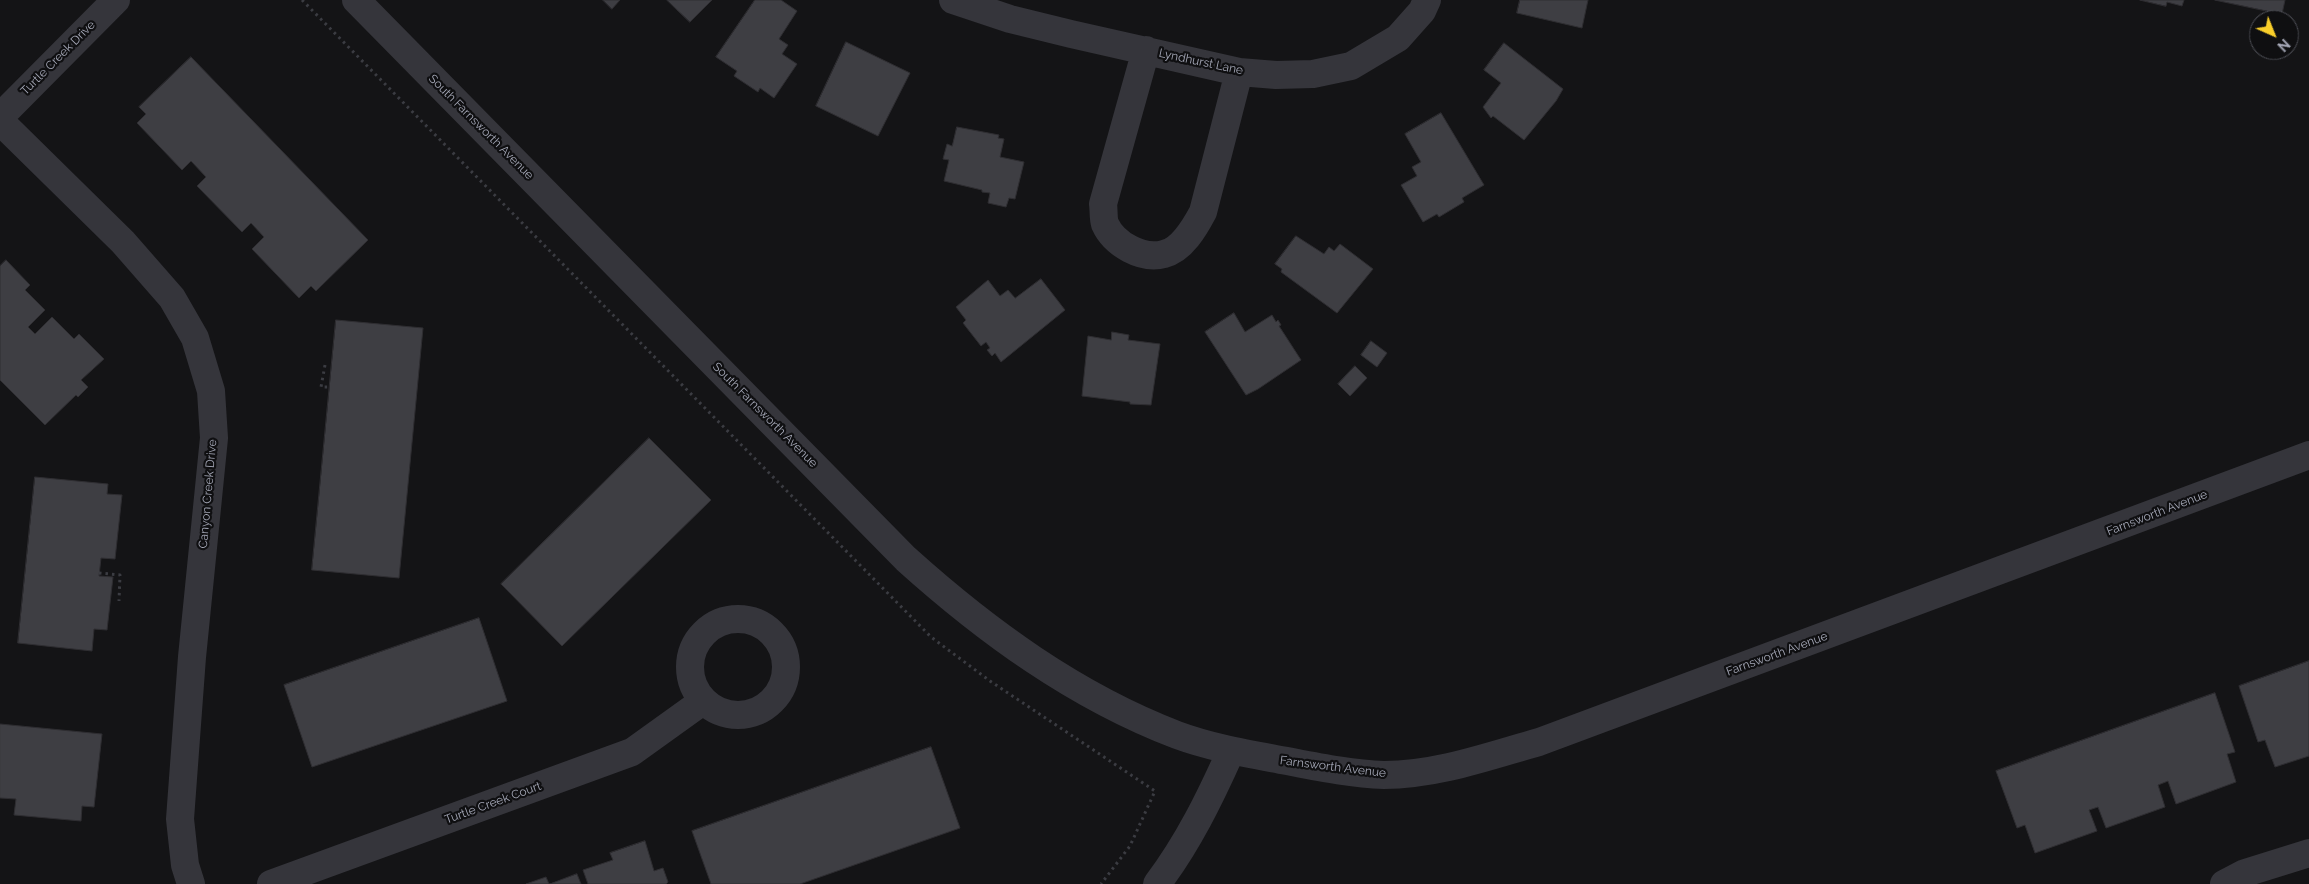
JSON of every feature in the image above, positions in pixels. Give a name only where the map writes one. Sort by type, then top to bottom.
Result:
[{"type":"street","name":"Turtle Creek Drive","points":[[0,117],[116,0]]},
{"type":"street","name":"South Farnsworth Avenue","points":[[356,0],[899,552],[950,599],[1008,643],[1104,702],[1177,735],[1231,751]]},
{"type":"street","name":"Lyndhurst Lane","points":[[954,0],[1010,18],[1239,72],[1276,75],[1313,74],[1351,66],[1398,38],[1422,11],[1428,0]]},
{"type":"street","points":[[1146,50],[1103,204],[1105,223],[1116,238],[1129,249],[1146,254],[1164,254],[1178,246],[1193,229],[1203,212],[1239,72]]},
{"type":"street","name":"Canyon Creek Drive","points":[[0,122],[123,242],[172,298],[195,338],[211,391],[214,438],[193,648],[180,819],[185,865],[191,884]]},
{"type":"street","name":"Farnsworth Avenue","points":[[1231,751],[1317,767],[1384,775],[1428,771],[1474,761],[1539,742],[2309,455]]},
{"type":"street","name":"Turtle Creek Court","points":[[271,884],[632,752],[703,700]]},
{"type":"street","points":[[1156,884],[1178,855],[1211,795],[1231,751]]},
{"type":"street","points":[[2224,884],[2245,873],[2309,853]]},
{"type":"path","points":[[325,365],[321,387],[330,387]]},
{"type":"path","points":[[99,573],[120,575],[119,601]]},
{"type":"path","points":[[1101,884],[1130,846],[1155,791]]},
{"type":"building","points":[[603,0],[620,0],[612,9]]},
{"type":"building","points":[[667,0],[712,0],[690,22]]},
{"type":"building","points":[[755,0],[781,0],[797,11],[779,39],[788,45],[782,54],[797,64],[774,98],[760,88],[758,92],[734,76],[737,71],[716,57]]},
{"type":"building","points":[[1520,0],[1588,0],[1582,28],[1517,13]]},
{"type":"building","points":[[2140,0],[2184,0],[2182,6],[2167,2],[2166,6]]},
{"type":"building","points":[[2215,0],[2285,0],[2283,10],[2263,10]]},
{"type":"building","points":[[846,42],[910,73],[878,136],[816,106]]},
{"type":"building","points":[[1504,43],[1563,89],[1556,101],[1524,140],[1493,116],[1491,118],[1483,107],[1501,83],[1484,70]]},
{"type":"building","points":[[191,57],[368,240],[316,291],[311,286],[299,298],[252,249],[264,237],[251,223],[242,232],[197,186],[206,177],[191,161],[182,170],[137,123],[146,114],[139,107]]},
{"type":"building","points":[[1441,113],[1484,185],[1462,198],[1464,202],[1439,217],[1437,214],[1423,222],[1401,185],[1417,176],[1412,167],[1421,162],[1405,134]]},
{"type":"building","points":[[957,127],[999,135],[998,138],[1004,139],[1000,157],[1024,162],[1015,199],[1009,198],[1006,207],[988,203],[990,193],[944,181],[949,160],[943,159],[947,144],[952,146]]},
{"type":"building","points":[[1296,236],[1324,254],[1329,247],[1334,251],[1340,244],[1373,269],[1337,313],[1281,272],[1282,269],[1275,264]]},
{"type":"building","points":[[6,260],[30,285],[25,290],[45,310],[28,327],[35,334],[52,317],[74,339],[79,334],[104,359],[81,380],[88,387],[78,397],[76,395],[45,425],[0,380],[0,266]]},
{"type":"building","points":[[1041,279],[1065,310],[1001,362],[995,353],[992,356],[987,350],[990,348],[986,342],[981,346],[963,323],[966,320],[956,307],[988,280],[1000,296],[1008,290],[1015,298]]},
{"type":"building","points":[[1234,313],[1245,332],[1272,315],[1276,322],[1278,320],[1281,325],[1279,326],[1301,360],[1246,395],[1205,332]]},
{"type":"building","points":[[336,320],[423,328],[399,578],[312,570]]},
{"type":"building","points":[[1112,332],[1129,335],[1128,340],[1160,344],[1151,405],[1130,404],[1130,402],[1082,396],[1088,336],[1111,340]]},
{"type":"building","points":[[1371,341],[1387,353],[1377,367],[1361,355]]},
{"type":"building","points":[[1355,366],[1367,378],[1350,396],[1338,384]]},
{"type":"building","points":[[649,438],[711,500],[562,646],[501,584]]},
{"type":"building","points":[[35,477],[108,484],[107,494],[122,495],[115,559],[101,558],[99,576],[113,577],[107,630],[94,629],[92,651],[18,643]]},
{"type":"building","points":[[479,618],[507,701],[312,767],[284,685]]},
{"type":"building","points":[[2309,661],[2309,756],[2275,767],[2265,740],[2258,742],[2239,686]]},
{"type":"building","points":[[2215,693],[2235,752],[2227,754],[2236,782],[2176,804],[2168,781],[2158,785],[2165,807],[2106,828],[2098,807],[2089,810],[2097,831],[2035,853],[2025,825],[2017,828],[1996,771]]},
{"type":"building","points":[[0,724],[102,734],[94,807],[82,806],[81,821],[14,815],[16,799],[0,798]]},
{"type":"building","points":[[931,747],[960,828],[800,884],[711,884],[692,831]]},
{"type":"building","points":[[645,841],[654,871],[663,868],[668,882],[666,884],[588,884],[583,870],[613,860],[610,853]]},
{"type":"building","points":[[577,874],[581,884],[549,884]]},
{"type":"building","points":[[546,877],[549,884],[526,884]]}]
